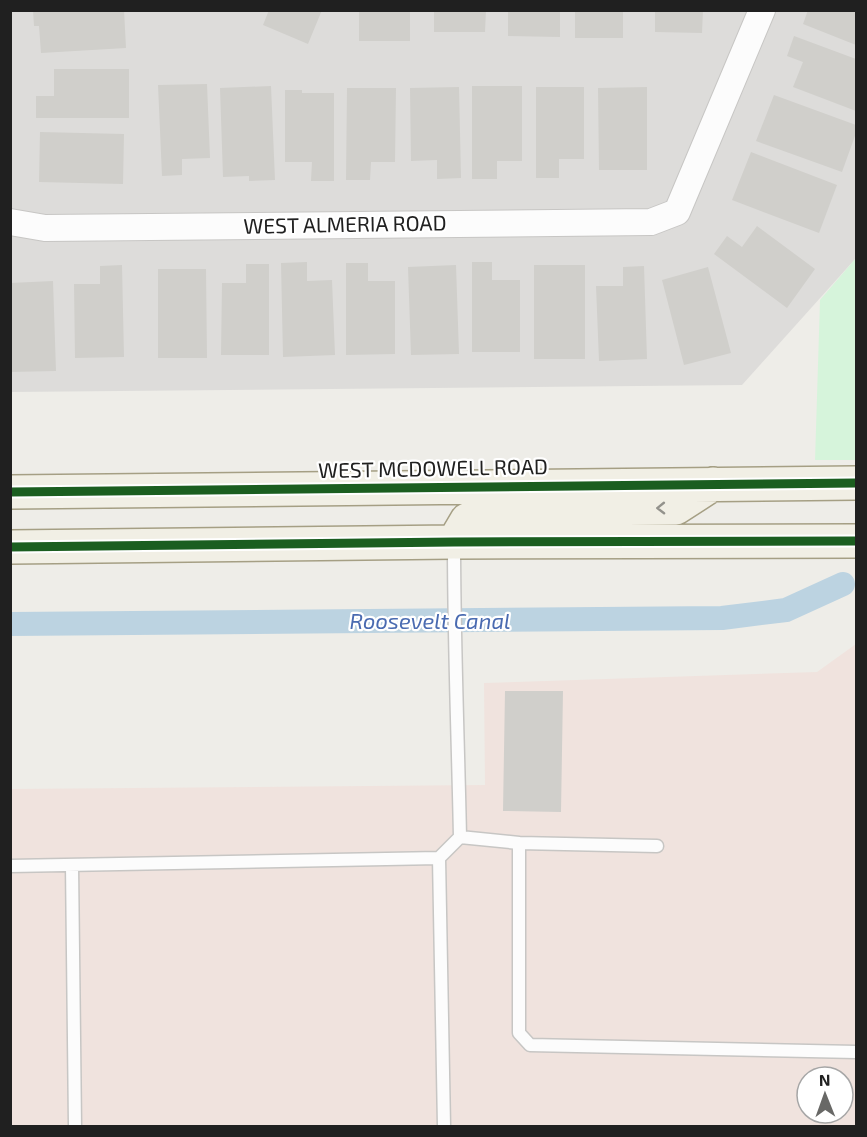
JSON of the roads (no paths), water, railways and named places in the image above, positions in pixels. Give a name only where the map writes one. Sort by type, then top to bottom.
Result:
[{"type":"main road","name":"WEST MCDOWELL ROAD","points":[[10,492],[856,483]]},
{"type":"main road","points":[[453,542],[467,520],[490,510],[676,508],[712,484]]},
{"type":"main road","points":[[10,547],[453,542],[856,541]]},
{"type":"street","name":"WEST ALMERIA ROAD","points":[[10,222],[45,228],[651,222],[677,212],[762,10]]},
{"type":"lane","points":[[10,866],[439,858],[460,837],[457,695],[453,651],[453,542]]},
{"type":"lane","points":[[460,837],[519,843],[657,846]]},
{"type":"lane","points":[[519,843],[519,1033],[530,1046],[856,1052]]},
{"type":"lane","points":[[439,858],[444,1126]]},
{"type":"lane","points":[[72,865],[75,1126]]},
{"type":"waterway","name":"Roosevelt Canal","points":[[10,624],[722,618],[786,610],[843,584]]}]
